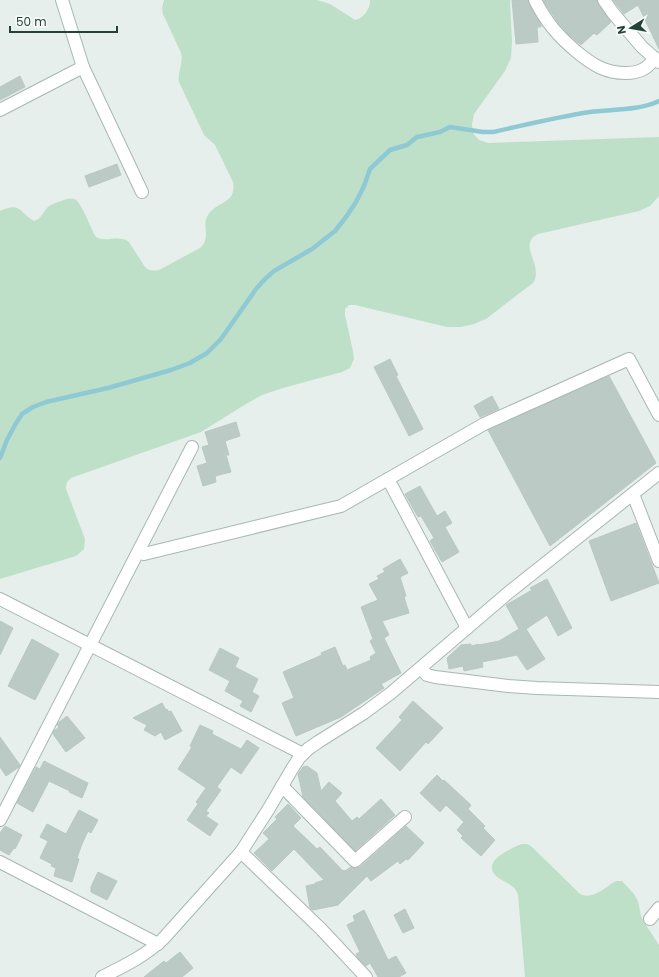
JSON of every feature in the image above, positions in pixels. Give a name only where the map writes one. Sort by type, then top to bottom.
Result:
[{"type":"street","points":[[62,0],[83,67],[142,192]]},
{"type":"street","points":[[535,0],[543,16],[564,41],[596,66],[618,73],[630,73],[642,70],[657,60],[642,47],[604,0]]},
{"type":"street","points":[[0,110],[83,67]]},
{"type":"street","points":[[139,551],[144,554],[341,506],[484,424],[629,359],[659,415]]},
{"type":"street","points":[[0,820],[192,447]]},
{"type":"street","points":[[102,977],[142,956],[158,944],[241,852],[292,769],[303,754],[318,742],[391,693],[508,593],[659,473]]},
{"type":"street","points":[[388,479],[468,628]]},
{"type":"street","points":[[634,494],[659,561]]},
{"type":"street","points":[[0,599],[303,754]]},
{"type":"street","points":[[421,668],[427,675],[435,677],[508,686],[659,692]]},
{"type":"street","points":[[282,786],[355,860],[405,817]]},
{"type":"street","points":[[241,852],[321,929],[366,977]]},
{"type":"street","points":[[0,862],[158,944]]},
{"type":"street","points":[[650,919],[659,908]]},
{"type":"green space","points":[[164,0],[317,0],[330,4],[355,20],[361,18],[366,13],[370,0],[510,0],[512,42],[511,58],[505,71],[474,114],[472,124],[473,133],[479,140],[488,143],[659,137],[659,196],[650,206],[639,211],[538,234],[532,238],[530,249],[536,275],[534,281],[486,319],[474,324],[461,327],[447,327],[355,305],[349,305],[345,309],[345,315],[354,359],[350,368],[342,372],[262,395],[201,432],[71,478],[67,483],[66,489],[85,539],[84,549],[76,556],[0,579],[0,211],[12,207],[16,208],[34,221],[39,219],[49,206],[56,202],[71,198],[74,199],[81,206],[96,237],[100,239],[117,238],[129,242],[145,267],[155,271],[200,248],[204,244],[206,236],[205,223],[208,215],[212,210],[225,202],[232,194],[233,182],[215,145],[204,135],[179,82],[182,57],[163,14],[162,8]]},
{"type":"green space","points":[[522,844],[531,846],[580,894],[589,896],[614,882],[622,881],[634,894],[638,901],[641,916],[659,945],[659,977],[525,977],[518,895],[514,888],[496,876],[492,870],[492,866],[497,858],[512,848]]},
{"type":"building","points":[[512,0],[528,0],[541,25],[541,27],[537,27],[538,42],[516,44]]},
{"type":"building","points":[[543,0],[597,0],[598,4],[611,22],[597,35],[594,33],[581,45],[559,24]]},
{"type":"building","points":[[613,0],[659,0],[659,49],[638,5],[624,14]]},
{"type":"building","points":[[20,76],[25,87],[0,100],[0,87]]},
{"type":"building","points":[[117,164],[121,175],[89,187],[85,176]]},
{"type":"building","points":[[390,359],[398,375],[396,376],[423,429],[409,436],[374,367]]},
{"type":"building","points":[[609,376],[656,463],[550,546],[488,430]]},
{"type":"building","points":[[492,396],[499,409],[480,417],[474,406]]},
{"type":"building","points":[[236,422],[240,436],[225,441],[229,455],[226,455],[231,472],[215,476],[216,482],[203,486],[197,466],[207,463],[202,447],[209,445],[205,432]]},
{"type":"building","points":[[420,486],[437,516],[445,511],[452,523],[445,527],[459,552],[442,562],[430,541],[434,538],[421,516],[418,517],[405,494]]},
{"type":"building","points":[[636,523],[659,583],[611,601],[589,541]]},
{"type":"building","points":[[400,559],[408,573],[400,577],[406,596],[404,597],[409,613],[382,621],[389,635],[384,638],[401,673],[381,684],[384,688],[341,717],[296,736],[282,703],[294,698],[283,672],[322,655],[321,653],[335,647],[343,666],[345,665],[347,670],[371,660],[370,657],[376,653],[370,641],[373,639],[361,607],[378,600],[369,584],[379,579],[377,576],[385,572],[383,569]]},
{"type":"building","points":[[547,579],[572,628],[558,636],[547,615],[526,629],[545,659],[527,670],[517,655],[482,662],[483,667],[464,671],[463,666],[449,669],[447,658],[461,645],[471,644],[471,646],[499,641],[519,629],[506,605],[532,590],[530,588]]},
{"type":"building","points":[[0,621],[13,628],[0,655]]},
{"type":"building","points":[[32,639],[59,654],[35,700],[8,686]]},
{"type":"building","points":[[220,648],[239,658],[235,667],[258,679],[252,692],[259,696],[251,712],[240,706],[243,701],[225,691],[230,681],[209,670]]},
{"type":"building","points":[[413,701],[443,728],[428,744],[426,742],[400,771],[376,748],[402,720],[399,717]]},
{"type":"building","points":[[162,703],[166,710],[167,709],[169,712],[171,711],[182,731],[165,740],[161,732],[155,736],[144,730],[147,725],[133,718]]},
{"type":"building","points":[[67,716],[85,738],[66,752],[53,734],[59,727],[57,725],[58,723]]},
{"type":"building","points":[[200,725],[213,731],[212,734],[241,749],[247,740],[259,748],[241,774],[231,767],[217,787],[221,790],[206,811],[209,813],[206,816],[218,824],[210,836],[187,820],[198,804],[196,802],[206,788],[178,769],[192,747],[190,746]]},
{"type":"building","points":[[0,737],[20,765],[6,776],[0,767]]},
{"type":"building","points":[[44,761],[88,783],[82,798],[49,781],[33,812],[17,803],[36,767],[40,769]]},
{"type":"building","points":[[307,766],[317,773],[321,791],[329,782],[342,793],[335,801],[352,821],[357,817],[359,819],[381,799],[395,815],[355,851],[303,797],[298,774],[303,767]]},
{"type":"building","points":[[437,775],[471,805],[468,809],[485,826],[483,828],[495,840],[481,856],[461,838],[463,836],[457,830],[464,822],[446,805],[440,812],[420,793]]},
{"type":"building","points":[[288,804],[301,818],[293,826],[317,849],[320,847],[343,871],[351,867],[360,867],[406,826],[424,843],[408,860],[406,859],[400,864],[398,861],[371,881],[367,876],[338,905],[313,910],[310,908],[306,886],[324,880],[294,849],[272,871],[254,853],[269,839],[263,833],[277,819],[275,817]]},
{"type":"building","points":[[79,810],[98,820],[91,833],[88,831],[82,844],[77,858],[79,859],[72,882],[54,876],[56,868],[51,866],[52,864],[40,858],[48,841],[40,837],[47,824],[66,834]]},
{"type":"building","points":[[5,826],[22,835],[15,849],[14,848],[9,855],[0,850],[0,833]]},
{"type":"building","points":[[98,872],[117,881],[107,900],[91,892],[91,887]]},
{"type":"building","points":[[405,909],[414,928],[403,933],[394,915]]},
{"type":"building","points":[[364,910],[388,960],[396,956],[406,973],[399,977],[378,977],[370,963],[366,966],[358,958],[356,954],[360,952],[347,925],[355,921],[353,916]]},
{"type":"building","points":[[180,952],[193,968],[182,977],[144,977],[164,961],[166,963]]},
{"type":"waterway","points":[[0,458],[7,440],[22,414],[33,407],[46,402],[108,388],[171,370],[190,363],[207,353],[221,339],[256,289],[265,279],[274,271],[312,249],[335,231],[356,202],[370,169],[390,150],[407,145],[417,137],[440,132],[450,127],[493,132],[578,114],[642,107],[659,101]]}]
